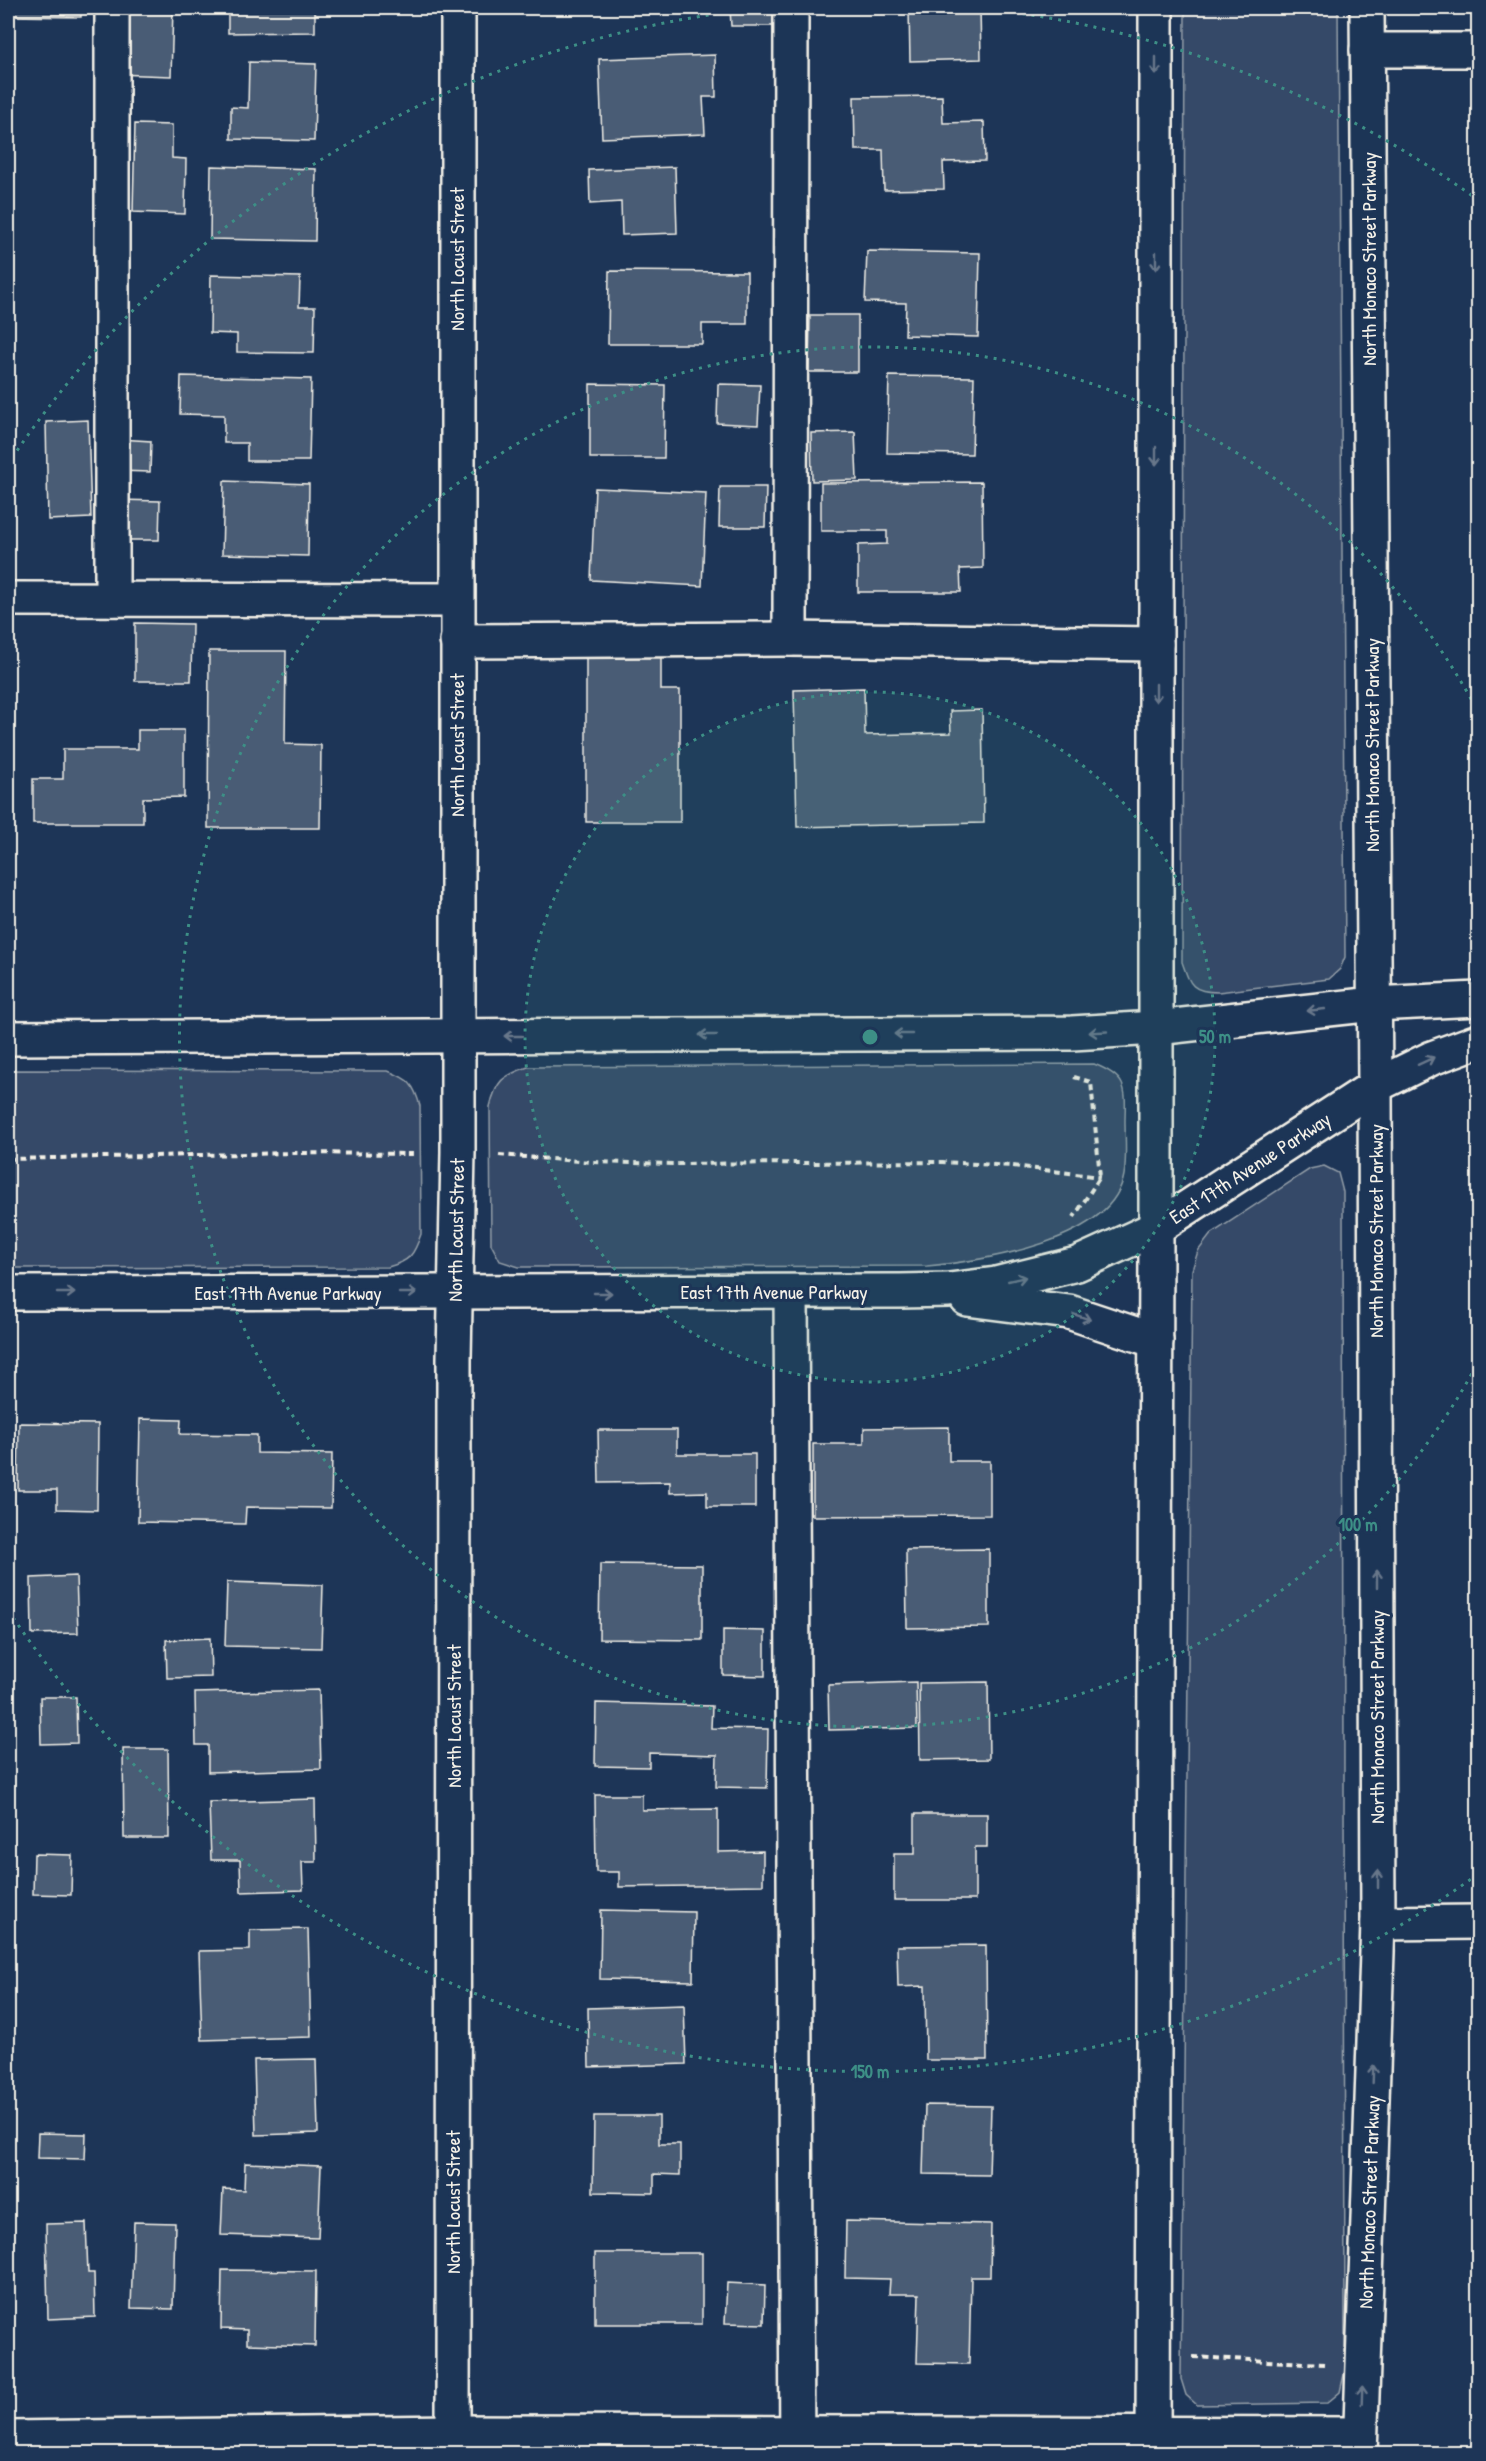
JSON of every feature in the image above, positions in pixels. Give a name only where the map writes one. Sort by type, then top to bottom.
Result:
[{"type":"main road","points":[[112,8],[112,598]]},
{"type":"main road","name":"North Locust Street","points":[[453,2443],[458,1152],[458,8]]},
{"type":"main road","points":[[790,639],[791,8]]},
{"type":"main road","points":[[1153,2443],[1156,8]]},
{"type":"main road","name":"North Monaco Street Parkway","points":[[1360,2444],[1378,1923],[1375,1086],[1367,8]]},
{"type":"main road","points":[[1367,50],[1479,50]]},
{"type":"main road","points":[[8,599],[457,600]]},
{"type":"main road","points":[[457,641],[790,639],[1156,644]]},
{"type":"main road","points":[[8,1038],[1072,1033],[1156,1028],[1374,1004],[1479,999]]},
{"type":"main road","name":"East 17th Avenue Parkway","points":[[8,1293],[791,1292],[949,1290],[996,1284],[1077,1264],[1156,1228],[1375,1086],[1432,1058],[1479,1041]]},
{"type":"main road","points":[[900,1291],[1069,1312],[1156,1341]]},
{"type":"main road","points":[[791,1292],[796,2444]]},
{"type":"main road","points":[[1378,1923],[1479,1922]]},
{"type":"main road","points":[[8,2438],[112,2445],[1360,2444]]},
{"type":"path","points":[[1074,1077],[1091,1082],[1100,1177],[1074,1217]]},
{"type":"path","points":[[8,1159],[293,1153],[396,1155],[458,1152],[591,1162],[954,1163],[1013,1166],[1100,1177]]},
{"type":"path","points":[[1186,2357],[1336,2365]]},
{"type":"shaded area","points":[[1185,8],[1338,8],[1345,957],[1340,969],[1329,979],[1218,992],[1203,991],[1193,986],[1182,962]]},
{"type":"shaded area","points":[[1094,1064],[1119,1079],[1124,1091],[1126,1155],[1124,1175],[1114,1198],[1096,1217],[1071,1232],[1042,1244],[979,1259],[927,1266],[519,1267],[500,1261],[491,1244],[490,1107],[498,1085],[512,1073],[528,1067]]},
{"type":"shaded area","points":[[8,1070],[388,1071],[395,1074],[410,1083],[420,1106],[421,1234],[416,1247],[406,1259],[388,1267],[8,1268]]},
{"type":"shaded area","points":[[1324,1166],[1338,1173],[1343,1192],[1345,2370],[1340,2392],[1327,2403],[1197,2405],[1186,2395],[1181,2379],[1192,1270],[1198,1251],[1211,1234],[1310,1169]]},
{"type":"building","points":[[8,8],[81,8],[81,17],[8,16]]},
{"type":"building","points":[[117,8],[173,8],[171,76],[115,74]]},
{"type":"building","points":[[228,8],[315,8],[315,32],[228,33]]},
{"type":"building","points":[[730,8],[773,8],[773,26],[731,26]]},
{"type":"building","points":[[909,8],[980,8],[981,59],[910,61]]},
{"type":"building","points":[[715,55],[716,97],[703,97],[705,134],[602,138],[599,59]]},
{"type":"building","points":[[249,62],[316,64],[314,141],[231,139],[231,107],[248,108]]},
{"type":"building","points":[[942,96],[943,123],[984,122],[985,161],[943,162],[944,189],[884,190],[883,150],[855,150],[854,97]]},
{"type":"building","points":[[135,124],[172,125],[172,158],[186,159],[185,214],[133,212]]},
{"type":"building","points":[[211,166],[316,169],[315,241],[210,239]]},
{"type":"building","points":[[675,167],[677,233],[622,235],[621,202],[590,204],[589,170]]},
{"type":"building","points":[[867,251],[980,253],[978,337],[905,335],[906,303],[865,302]]},
{"type":"building","points":[[609,271],[747,272],[747,324],[702,324],[702,344],[608,344]]},
{"type":"building","points":[[211,275],[300,277],[299,307],[315,307],[314,353],[237,352],[237,334],[210,333]]},
{"type":"building","points":[[810,315],[858,315],[858,372],[809,372]]},
{"type":"building","points":[[181,376],[311,379],[309,461],[247,461],[247,443],[224,443],[224,415],[180,414]]},
{"type":"building","points":[[889,376],[974,377],[972,454],[887,453]]},
{"type":"building","points":[[590,384],[665,385],[664,458],[590,458]]},
{"type":"building","points":[[718,384],[760,385],[758,425],[717,423]]},
{"type":"building","points":[[88,420],[91,518],[48,520],[46,422]]},
{"type":"building","points":[[855,432],[857,480],[812,481],[811,433]]},
{"type":"building","points":[[119,439],[151,441],[150,472],[118,471]]},
{"type":"building","points":[[224,481],[309,484],[308,556],[222,554]]},
{"type":"building","points":[[982,482],[983,568],[960,569],[961,592],[858,592],[858,545],[887,544],[887,531],[821,531],[821,483]]},
{"type":"building","points":[[720,487],[766,487],[765,527],[719,527]]},
{"type":"building","points":[[595,488],[706,493],[702,586],[591,580]]},
{"type":"building","points":[[119,500],[160,501],[159,540],[118,540]]},
{"type":"building","points":[[135,623],[192,624],[191,681],[135,681]]},
{"type":"building","points":[[586,645],[661,645],[661,690],[680,690],[680,822],[586,822]]},
{"type":"building","points":[[209,651],[286,651],[285,744],[321,745],[320,828],[208,828]]},
{"type":"building","points":[[864,688],[865,735],[951,733],[950,711],[982,710],[984,823],[797,827],[794,690]]},
{"type":"building","points":[[138,730],[184,730],[184,797],[143,798],[143,823],[33,823],[33,779],[63,779],[63,749],[138,749]]},
{"type":"building","points":[[140,1419],[181,1420],[180,1434],[257,1435],[257,1453],[332,1454],[331,1508],[246,1507],[245,1524],[138,1522]]},
{"type":"building","points":[[19,1423],[98,1424],[97,1510],[57,1509],[57,1490],[18,1490]]},
{"type":"building","points":[[949,1427],[949,1461],[990,1461],[990,1515],[813,1516],[813,1444],[864,1444],[864,1428]]},
{"type":"building","points":[[598,1430],[677,1430],[677,1454],[755,1454],[755,1507],[707,1507],[707,1492],[670,1493],[670,1482],[599,1483]]},
{"type":"building","points":[[989,1549],[989,1627],[907,1628],[906,1550]]},
{"type":"building","points":[[600,1564],[702,1565],[702,1640],[599,1639]]},
{"type":"building","points":[[76,1576],[78,1633],[32,1634],[31,1578]]},
{"type":"building","points":[[227,1582],[323,1585],[321,1648],[225,1646]]},
{"type":"building","points":[[723,1630],[765,1631],[765,1676],[723,1675]]},
{"type":"building","points":[[210,1638],[211,1677],[167,1678],[166,1640]]},
{"type":"building","points":[[916,1682],[917,1728],[829,1730],[828,1685]]},
{"type":"building","points":[[988,1682],[989,1759],[920,1760],[919,1683]]},
{"type":"building","points":[[319,1690],[321,1769],[208,1772],[208,1745],[196,1745],[195,1693]]},
{"type":"building","points":[[40,1697],[76,1697],[77,1743],[41,1744]]},
{"type":"building","points":[[596,1703],[712,1706],[711,1728],[768,1729],[767,1788],[716,1787],[717,1755],[649,1753],[649,1767],[595,1766]]},
{"type":"building","points":[[123,1749],[168,1749],[169,1838],[124,1838]]},
{"type":"building","points":[[595,1795],[642,1795],[642,1810],[718,1809],[718,1852],[763,1851],[763,1885],[619,1887],[619,1872],[596,1872]]},
{"type":"building","points":[[315,1799],[316,1862],[302,1862],[303,1890],[241,1892],[240,1860],[211,1860],[209,1802]]},
{"type":"building","points":[[915,1814],[987,1814],[987,1847],[975,1847],[975,1900],[894,1900],[894,1854],[915,1854]]},
{"type":"building","points":[[34,1854],[72,1855],[71,1895],[33,1894]]},
{"type":"building","points":[[601,1910],[694,1912],[693,1981],[600,1979]]},
{"type":"building","points":[[308,1929],[311,2037],[202,2040],[199,1951],[250,1950],[250,1930]]},
{"type":"building","points":[[986,1945],[987,2060],[926,2060],[925,1986],[898,1987],[897,1946]]},
{"type":"building","points":[[684,2005],[686,2064],[589,2067],[588,2008]]},
{"type":"building","points":[[316,2059],[318,2133],[256,2135],[254,2060]]},
{"type":"building","points":[[925,2105],[991,2106],[989,2175],[923,2174]]},
{"type":"building","points":[[594,2116],[659,2116],[659,2144],[680,2144],[680,2175],[654,2174],[654,2193],[593,2192]]},
{"type":"building","points":[[38,2133],[86,2134],[85,2159],[37,2158]]},
{"type":"building","points":[[245,2163],[321,2166],[318,2238],[221,2235],[223,2189],[244,2190]]},
{"type":"building","points":[[846,2221],[991,2224],[990,2277],[971,2277],[969,2364],[917,2363],[919,2294],[889,2294],[890,2279],[845,2278]]},
{"type":"building","points":[[134,2222],[175,2223],[173,2309],[131,2308]]},
{"type":"building","points":[[86,2223],[88,2273],[94,2273],[95,2317],[48,2319],[46,2224]]},
{"type":"building","points":[[595,2253],[702,2253],[702,2324],[595,2324]]},
{"type":"building","points":[[222,2270],[316,2271],[315,2346],[247,2344],[247,2330],[221,2329]]},
{"type":"building","points":[[727,2283],[765,2285],[764,2324],[725,2323]]}]
